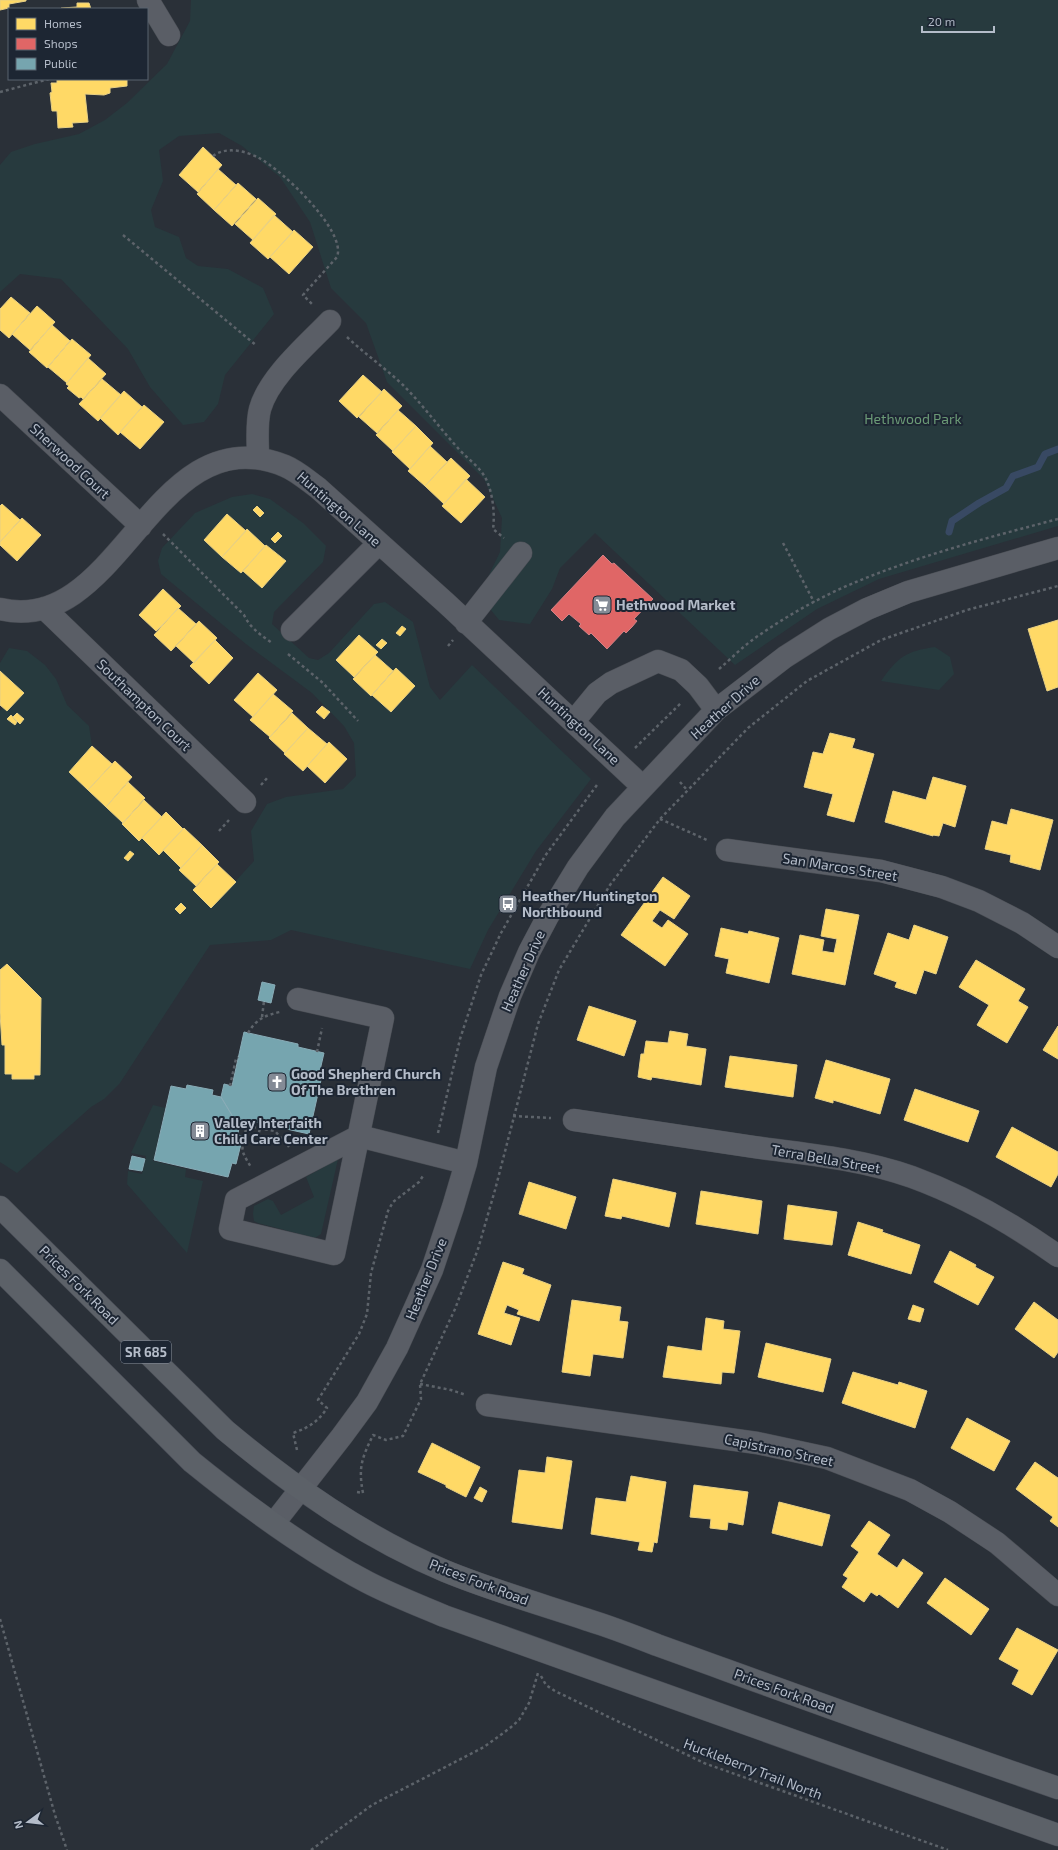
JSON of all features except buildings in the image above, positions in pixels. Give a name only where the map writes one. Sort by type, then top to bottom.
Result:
[{"type":"main road","name":"Prices Fork Road","points":[[0,1207],[225,1430],[300,1489],[343,1518],[393,1546],[444,1570],[496,1590],[589,1620],[908,1736],[1058,1788]]},
{"type":"main road","name":"SR 685","points":[[0,1270],[192,1462],[224,1488],[274,1523]]},
{"type":"main road","points":[[274,1523],[318,1554],[366,1582],[444,1616],[1058,1835]]},
{"type":"street","points":[[148,0],[169,35]]},
{"type":"street","points":[[258,458],[257,422],[260,409],[269,388],[330,320]]},
{"type":"street","name":"Sherwood Court","points":[[0,395],[141,526]]},
{"type":"street","name":"Huntington Lane","points":[[0,609],[30,611],[60,604],[86,586],[174,490],[206,467],[238,458],[258,458],[285,466],[298,472],[318,488],[536,686],[643,787]]},
{"type":"street","points":[[292,630],[379,543]]},
{"type":"street","name":"Heather Drive","points":[[274,1523],[367,1402],[397,1348],[432,1270],[466,1163],[486,1067],[510,996],[529,952],[578,867],[616,817],[716,710],[785,657],[830,628],[867,609],[908,592],[1058,548]]},
{"type":"street","points":[[466,623],[521,553]]},
{"type":"street","name":"Southampton Court","points":[[44,608],[245,802]]},
{"type":"street","points":[[574,721],[597,693],[618,680],[658,661],[681,670],[698,686],[716,710]]},
{"type":"street","name":"San Marcos Street","points":[[727,850],[881,871],[942,887],[979,901],[1022,922],[1058,947]]},
{"type":"street","points":[[290,1005],[383,1018],[360,1136],[334,1254],[230,1229],[236,1200],[360,1136],[466,1163]]},
{"type":"street","name":"Terra Bella Street","points":[[574,1120],[823,1156],[875,1167],[911,1177],[952,1194],[1002,1220],[1058,1256]]},
{"type":"street","name":"Capistrano Street","points":[[488,1405],[757,1443],[827,1458],[910,1490],[950,1512],[997,1543],[1058,1595]]},
{"type":"path","points":[[0,92],[45,80]]},
{"type":"path","points":[[213,156],[221,152],[239,151],[260,158],[282,174],[303,194],[326,222],[338,244],[340,251],[337,257],[303,295]]},
{"type":"path","points":[[123,235],[257,346]]},
{"type":"path","points":[[357,347],[406,388],[420,402],[458,449],[481,470],[487,481],[492,503],[494,522],[493,529]]},
{"type":"path","points":[[165,536],[244,616],[248,624],[255,631],[276,646]]},
{"type":"path","points":[[783,543],[814,602]]},
{"type":"path","points":[[359,1498],[363,1493],[360,1477],[362,1458],[373,1435],[386,1440],[403,1436],[421,1400],[420,1384],[455,1309],[478,1249],[495,1190],[538,1024],[559,970],[610,885],[660,819],[748,728],[814,677],[881,640],[967,610],[1058,586]]},
{"type":"path","points":[[282,650],[295,658],[323,683],[358,721]]},
{"type":"path","points":[[643,747],[640,744],[681,703]]},
{"type":"path","points":[[680,782],[687,790]]},
{"type":"path","points":[[660,819],[695,834]]},
{"type":"path","points":[[262,1017],[264,1001]]},
{"type":"path","points":[[248,1033],[253,1025],[262,1017],[290,1005]]},
{"type":"path","points":[[317,1052],[319,1040]]},
{"type":"path","points":[[230,1086],[236,1058],[238,1057]]},
{"type":"path","points":[[513,1116],[543,1117]]},
{"type":"path","points":[[253,1127],[275,1131],[291,1151]]},
{"type":"path","points":[[245,1135],[258,1137],[260,1128]]},
{"type":"path","points":[[246,1129],[242,1150],[243,1156],[252,1170]]},
{"type":"path","points":[[298,1450],[293,1433],[312,1424],[321,1417],[327,1408],[318,1400],[359,1334],[367,1314],[371,1273],[388,1211],[393,1202],[419,1182],[424,1173]]},
{"type":"path","points":[[420,1384],[461,1393]]},
{"type":"path","points":[[357,1492],[363,1493]]},
{"type":"path","points":[[0,1619],[66,1850]]},
{"type":"path","points":[[311,1850],[372,1805],[484,1747],[510,1728],[519,1720],[529,1703],[536,1682],[541,1651]]},
{"type":"path","name":"Huckleberry Trail North","points":[[541,1675],[546,1684],[555,1691],[704,1764],[948,1850]]},
{"type":"green space","name":"Hethwood Park","points":[[191,0],[1058,0],[1058,526],[879,579],[817,609],[735,665],[595,533],[560,568],[552,589],[530,624],[499,620],[482,599],[485,583],[500,552],[502,518],[484,479],[387,382],[366,323],[331,288],[310,222],[280,177],[242,146],[219,133],[179,136],[159,150],[163,181],[151,210],[155,227],[179,237],[186,258],[198,266],[228,269],[263,288],[274,314],[225,375],[218,404],[204,422],[183,425],[150,387],[128,349],[61,279],[20,274],[0,292],[0,165],[11,152],[35,144],[79,134],[105,120],[127,103],[167,64],[190,21]]},
{"type":"green space","points":[[252,494],[270,499],[303,523],[326,546],[323,562],[274,612],[272,624],[309,658],[318,660],[329,653],[374,604],[385,602],[413,622],[430,687],[440,700],[472,665],[591,779],[536,851],[488,930],[470,969],[291,930],[271,940],[210,945],[120,1083],[104,1099],[91,1107],[17,1173],[0,1162],[0,1013],[2,1045],[5,1045],[5,1074],[12,1074],[12,1079],[34,1079],[34,1075],[40,1075],[41,998],[7,964],[0,970],[0,711],[3,707],[7,711],[24,693],[0,671],[0,663],[9,648],[27,651],[45,665],[56,679],[67,705],[89,726],[92,746],[69,772],[123,823],[122,824],[139,841],[142,838],[159,855],[163,850],[181,868],[179,870],[196,886],[193,890],[211,908],[254,861],[251,831],[267,804],[286,797],[343,789],[356,776],[354,743],[344,726],[312,693],[246,644],[161,574],[158,561],[162,548],[195,513],[232,497]],"holes":[[[227,514],[285,561],[262,588],[243,571],[241,573],[204,540]],[[359,635],[377,652],[375,655],[393,671],[396,669],[415,686],[391,712],[353,680],[354,677],[336,660]]]},
{"type":"green space","points":[[935,647],[950,657],[954,674],[939,690],[881,681],[893,666],[904,656],[910,653]]},
{"type":"green space","points":[[153,1105],[165,1108],[153,1161],[186,1169],[185,1177],[203,1181],[187,1253],[127,1184],[128,1171],[142,1174],[146,1156],[131,1153]]},
{"type":"green space","points":[[338,1159],[321,1234],[315,1238],[254,1221],[254,1206],[268,1199],[273,1201],[281,1215],[314,1197],[306,1177]]},
{"type":"waterway","points":[[949,532],[952,521],[979,503],[1006,488],[1013,476],[1038,467],[1045,454],[1058,449]]},
{"type":"place","name":"Hethwood Market","points":[[602,605]]},
{"type":"place","name":"Heather/Huntington Northbound","points":[[508,904]]},
{"type":"place","name":"Good Shepherd Church Of The Brethren","points":[[277,1082]]},
{"type":"place","name":"Valley Interfaith Child Care Center","points":[[200,1131]]}]
